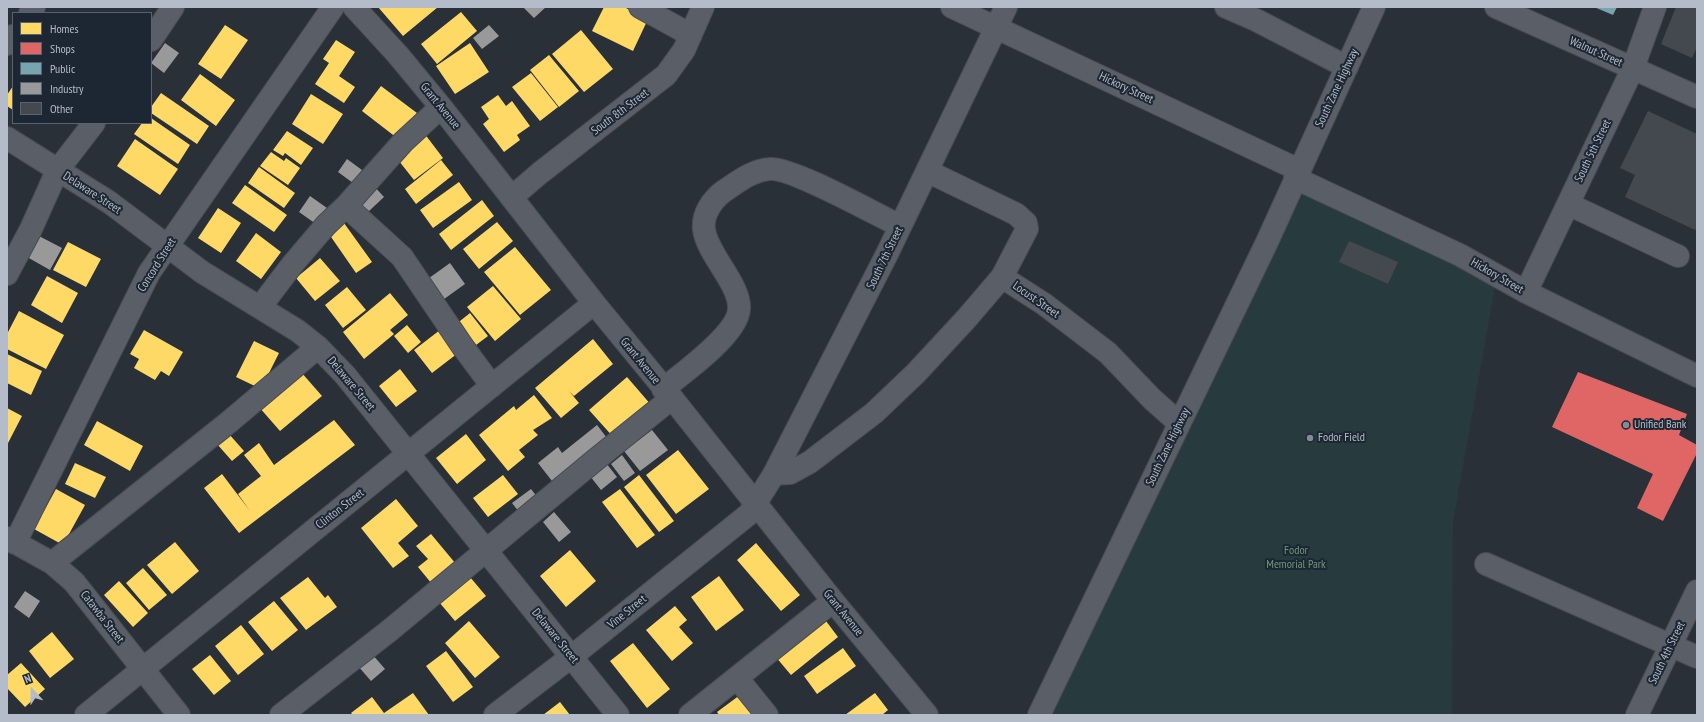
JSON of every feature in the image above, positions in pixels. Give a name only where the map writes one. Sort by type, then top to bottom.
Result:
[{"type":"street","points":[[152,38],[173,7]]},
{"type":"street","name":"Concord Street","points":[[11,540],[149,273],[333,7]]},
{"type":"street","name":"Grant Avenue","points":[[354,7],[398,55],[441,107],[594,303],[668,393],[755,505],[927,715]]},
{"type":"street","points":[[640,7],[691,35]]},
{"type":"street","name":"South 8th Street","points":[[512,197],[540,173],[658,83],[676,64],[703,7]]},
{"type":"street","name":"Hickory Street","points":[[952,7],[1297,174],[1460,255],[1526,292],[1697,376]]},
{"type":"street","name":"South 7th Street","points":[[755,505],[774,474],[900,226],[1006,7]]},
{"type":"street","points":[[1226,7],[1256,20],[1347,67]]},
{"type":"street","name":"South Zane Highway","points":[[1039,715],[1263,249],[1374,7]]},
{"type":"street","name":"Walnut Street","points":[[1496,7],[1529,14],[1633,68],[1697,97]]},
{"type":"street","name":"South 5th Street","points":[[1526,292],[1633,68],[1655,7]]},
{"type":"street","points":[[260,306],[326,225],[346,206],[403,142],[441,107]]},
{"type":"street","points":[[7,274],[31,229],[57,171],[93,124]]},
{"type":"street","name":"Delaware Street","points":[[7,138],[57,171],[109,202],[202,272],[260,306],[298,331],[318,347],[345,374],[618,715]]},
{"type":"street","points":[[281,715],[389,631],[486,550],[668,393],[732,326],[739,310],[738,296],[714,253],[704,230],[704,217],[712,203],[722,192],[757,171],[772,168],[800,177],[900,226]]},
{"type":"street","name":"Locust Street","points":[[927,171],[1016,214],[1026,223],[1027,229],[1002,277],[1044,304],[1108,353],[1152,399],[1179,423]]},
{"type":"street","points":[[1568,204],[1678,256]]},
{"type":"street","points":[[346,206],[402,257],[463,347],[492,386]]},
{"type":"street","points":[[774,474],[790,473],[810,462],[874,413],[916,373],[967,318],[1002,277]]},
{"type":"street","name":"Clinton Street","points":[[86,715],[410,454],[594,303]]},
{"type":"street","points":[[52,563],[229,422],[318,347]]},
{"type":"street","name":"Vine Street","points":[[495,715],[571,657],[749,514],[755,505]]},
{"type":"street","name":"Catawba Street","points":[[11,540],[52,563],[74,582],[179,715]]},
{"type":"street","points":[[1486,564],[1697,657]]},
{"type":"street","name":"South 4th Street","points":[[1637,715],[1697,591]]},
{"type":"street","points":[[690,715],[833,601]]},
{"type":"street","points":[[737,678],[767,715]]},
{"type":"green space","name":"Fodor Memorial Park","points":[[1305,183],[1497,276],[1453,522],[1452,715],[1043,715]]},
{"type":"building: Homes","points":[[378,7],[438,7],[403,36]]},
{"type":"building: Homes","points":[[604,7],[624,7],[648,19],[633,51],[592,31]]},
{"type":"building: Homes","points":[[461,12],[477,31],[437,64],[421,44]]},
{"type":"building: Homes","points":[[225,25],[248,40],[221,79],[198,64]]},
{"type":"building: Homes","points":[[581,30],[613,69],[584,92],[552,54]]},
{"type":"building: Homes","points":[[336,40],[355,52],[339,76],[355,87],[344,103],[315,84],[329,63],[323,59]]},
{"type":"building: Homes","points":[[470,43],[489,72],[455,94],[436,66]]},
{"type":"building: Homes","points":[[549,55],[579,91],[559,107],[530,70]]},
{"type":"building: Homes","points":[[531,73],[558,107],[540,121],[512,87]]},
{"type":"building: Homes","points":[[200,74],[235,100],[216,126],[181,100]]},
{"type":"building: Homes","points":[[381,86],[417,113],[397,138],[362,111]]},
{"type":"building: Homes","points":[[12,88],[12,109],[7,106],[7,95]]},
{"type":"building: Homes","points":[[161,93],[209,126],[197,144],[152,114],[152,106]]},
{"type":"building: Homes","points":[[311,94],[343,114],[323,144],[292,124]]},
{"type":"building: Homes","points":[[498,95],[506,106],[512,101],[530,126],[517,135],[520,140],[504,152],[483,124],[489,119],[481,107]]},
{"type":"building: Homes","points":[[152,119],[190,145],[178,164],[134,134],[141,124],[152,124]]},
{"type":"building: Homes","points":[[287,131],[313,148],[301,165],[285,153],[283,156],[273,150]]},
{"type":"building: Homes","points":[[424,133],[443,158],[414,180],[395,156]]},
{"type":"building: Homes","points":[[135,139],[178,169],[160,195],[117,166]]},
{"type":"building: Homes","points":[[271,152],[284,161],[286,158],[300,168],[288,185],[260,166]]},
{"type":"building: Homes","points":[[441,160],[453,175],[416,204],[405,189]]},
{"type":"building: Homes","points":[[259,167],[295,193],[284,208],[248,183]]},
{"type":"building: Homes","points":[[459,182],[472,200],[433,228],[420,210]]},
{"type":"building: Homes","points":[[245,185],[287,215],[274,232],[232,203]]},
{"type":"building: Homes","points":[[482,200],[494,216],[451,250],[439,234]]},
{"type":"building: Homes","points":[[218,208],[241,223],[221,253],[198,238]]},
{"type":"building: Homes","points":[[497,222],[513,241],[479,269],[463,249]]},
{"type":"building: Homes","points":[[344,223],[372,262],[356,273],[329,234]]},
{"type":"building: Homes","points":[[256,233],[281,252],[261,279],[236,261]]},
{"type":"building: Homes","points":[[68,242],[101,259],[86,287],[53,270]]},
{"type":"building: Homes","points":[[515,247],[551,290],[520,315],[484,272]]},
{"type":"building: Homes","points":[[320,258],[340,281],[315,301],[296,278]]},
{"type":"building: Homes","points":[[47,276],[78,293],[62,323],[31,305]]},
{"type":"building: Homes","points":[[493,286],[521,319],[495,341],[467,307]]},
{"type":"building: Homes","points":[[347,287],[366,310],[343,328],[325,305]]},
{"type":"building: Homes","points":[[390,293],[408,315],[390,330],[394,334],[364,359],[343,332]]},
{"type":"building: Homes","points":[[19,311],[64,335],[46,369],[7,349],[7,334]]},
{"type":"building: Homes","points":[[470,313],[488,336],[472,348],[455,325]]},
{"type":"building: Homes","points":[[407,325],[421,342],[408,353],[394,336]]},
{"type":"building: Homes","points":[[144,330],[183,352],[169,376],[161,371],[155,380],[134,368],[139,359],[130,354]]},
{"type":"building: Homes","points":[[440,330],[458,353],[432,373],[414,350]]},
{"type":"building: Homes","points":[[593,339],[613,364],[574,396],[569,391],[579,403],[561,418],[535,388]]},
{"type":"building: Homes","points":[[254,341],[279,353],[261,389],[236,377]]},
{"type":"building: Homes","points":[[7,354],[42,371],[31,395],[7,383]]},
{"type":"building: Homes","points":[[400,369],[417,391],[396,407],[379,386]]},
{"type":"building: Homes","points":[[301,372],[322,396],[280,431],[259,407]]},
{"type":"building: Homes","points":[[627,377],[652,406],[615,439],[589,410]]},
{"type":"building: Homes","points":[[534,395],[552,418],[533,430],[538,435],[519,450],[525,457],[508,471],[479,435],[514,406],[516,410]]},
{"type":"building: Homes","points":[[7,408],[22,416],[7,445]]},
{"type":"building: Homes","points":[[334,420],[355,445],[239,533],[204,488],[222,474],[250,511],[238,494],[261,476],[244,455],[259,443],[274,465]]},
{"type":"building: Homes","points":[[97,421],[143,446],[130,471],[84,445]]},
{"type":"building: Homes","points":[[229,434],[244,451],[232,461],[217,444]]},
{"type":"building: Homes","points":[[466,434],[486,460],[457,484],[436,458]]},
{"type":"building: Homes","points":[[678,450],[709,489],[676,514],[646,475]]},
{"type":"building: Homes","points":[[75,463],[106,477],[95,498],[65,484]]},
{"type":"building: Homes","points":[[503,475],[518,494],[488,517],[473,498]]},
{"type":"building: Homes","points":[[639,475],[674,521],[659,532],[624,487]]},
{"type":"building: Homes","points":[[56,489],[85,505],[63,545],[34,529]]},
{"type":"building: Homes","points":[[620,489],[655,535],[637,548],[602,502]]},
{"type":"building: Homes","points":[[396,499],[418,526],[398,543],[409,556],[393,568],[361,528]]},
{"type":"building: Homes","points":[[431,534],[456,564],[432,584],[418,567],[428,559],[416,546]]},
{"type":"building: Homes","points":[[175,542],[199,571],[172,594],[147,565]]},
{"type":"building: Homes","points":[[756,543],[800,595],[781,611],[737,560]]},
{"type":"building: Homes","points":[[570,550],[596,581],[566,607],[540,576]]},
{"type":"building: Homes","points":[[143,568],[167,595],[149,610],[126,583]]},
{"type":"building: Homes","points":[[719,576],[744,610],[716,631],[691,597]]},
{"type":"building: Homes","points":[[308,577],[325,598],[328,595],[337,607],[306,630],[280,598]]},
{"type":"building: Homes","points":[[470,577],[486,596],[455,621],[439,602]]},
{"type":"building: Homes","points":[[119,581],[148,613],[133,627],[104,595]]},
{"type":"building: Homes","points":[[274,601],[298,630],[272,651],[248,622]]},
{"type":"building: Homes","points":[[675,606],[687,620],[679,627],[693,643],[672,661],[646,630]]},
{"type":"building: Homes","points":[[823,617],[838,637],[791,675],[775,656]]},
{"type":"building: Homes","points":[[469,621],[500,657],[475,678],[445,643]]},
{"type":"building: Homes","points":[[241,625],[264,654],[238,675],[215,646]]},
{"type":"building: Homes","points":[[52,632],[74,659],[50,678],[29,651]]},
{"type":"building: Homes","points":[[633,643],[670,689],[647,708],[610,661]]},
{"type":"building: Homes","points":[[843,648],[856,666],[817,694],[804,676]]},
{"type":"building: Homes","points":[[446,651],[473,687],[453,702],[426,666]]},
{"type":"building: Homes","points":[[210,655],[231,681],[214,695],[192,669]]},
{"type":"building: Homes","points":[[21,663],[45,689],[25,707],[7,688],[7,675]]},
{"type":"building: Homes","points":[[413,693],[429,715],[353,715],[351,713],[372,697],[384,713]]},
{"type":"building: Homes","points":[[875,693],[888,710],[882,715],[845,715]]},
{"type":"building: Homes","points":[[740,695],[754,715],[719,715],[717,712]]},
{"type":"building: Homes","points":[[560,702],[570,715],[543,715]]},
{"type":"building: Shops","points":[[1578,372],[1687,414],[1679,435],[1697,445],[1697,453],[1663,521],[1637,508],[1653,474],[1552,427]]},
{"type":"building: Public","points":[[1594,7],[1617,7],[1613,15]]},
{"type":"building: Industry","points":[[523,7],[546,7],[534,18]]},
{"type":"building: Industry","points":[[489,25],[499,36],[482,49],[473,38]]},
{"type":"building: Industry","points":[[165,43],[179,53],[164,73],[152,64]]},
{"type":"building: Industry","points":[[347,159],[362,170],[353,183],[338,172]]},
{"type":"building: Industry","points":[[373,185],[384,197],[368,212],[357,200]]},
{"type":"building: Industry","points":[[310,196],[327,208],[316,224],[299,212]]},
{"type":"building: Industry","points":[[39,236],[62,248],[50,270],[27,257]]},
{"type":"building: Industry","points":[[450,263],[465,284],[440,302],[425,281]]},
{"type":"building: Industry","points":[[597,425],[607,438],[552,481],[538,463],[558,447],[562,453]]},
{"type":"building: Industry","points":[[652,430],[668,450],[640,471],[624,451]]},
{"type":"building: Industry","points":[[622,455],[635,473],[624,481],[611,464]]},
{"type":"building: Industry","points":[[606,463],[617,477],[601,490],[590,476]]},
{"type":"building: Industry","points":[[531,489],[538,498],[519,512],[512,503]]},
{"type":"building: Industry","points":[[554,512],[571,532],[559,542],[543,522]]},
{"type":"building: Industry","points":[[25,591],[40,601],[29,618],[14,607]]},
{"type":"building: Industry","points":[[372,654],[385,669],[371,681],[358,666]]},
{"type":"building: Other","points":[[1676,7],[1697,7],[1697,47],[1692,58],[1661,44]]},
{"type":"building: Other","points":[[1648,111],[1697,134],[1697,227],[1695,230],[1625,197],[1635,175],[1620,168]]},
{"type":"building: Other","points":[[1349,241],[1398,262],[1388,284],[1339,262]]},
{"type":"place","name":"Unified Bank","points":[[1626,425]]},
{"type":"place","name":"Fodor Field","points":[[1310,438]]}]
